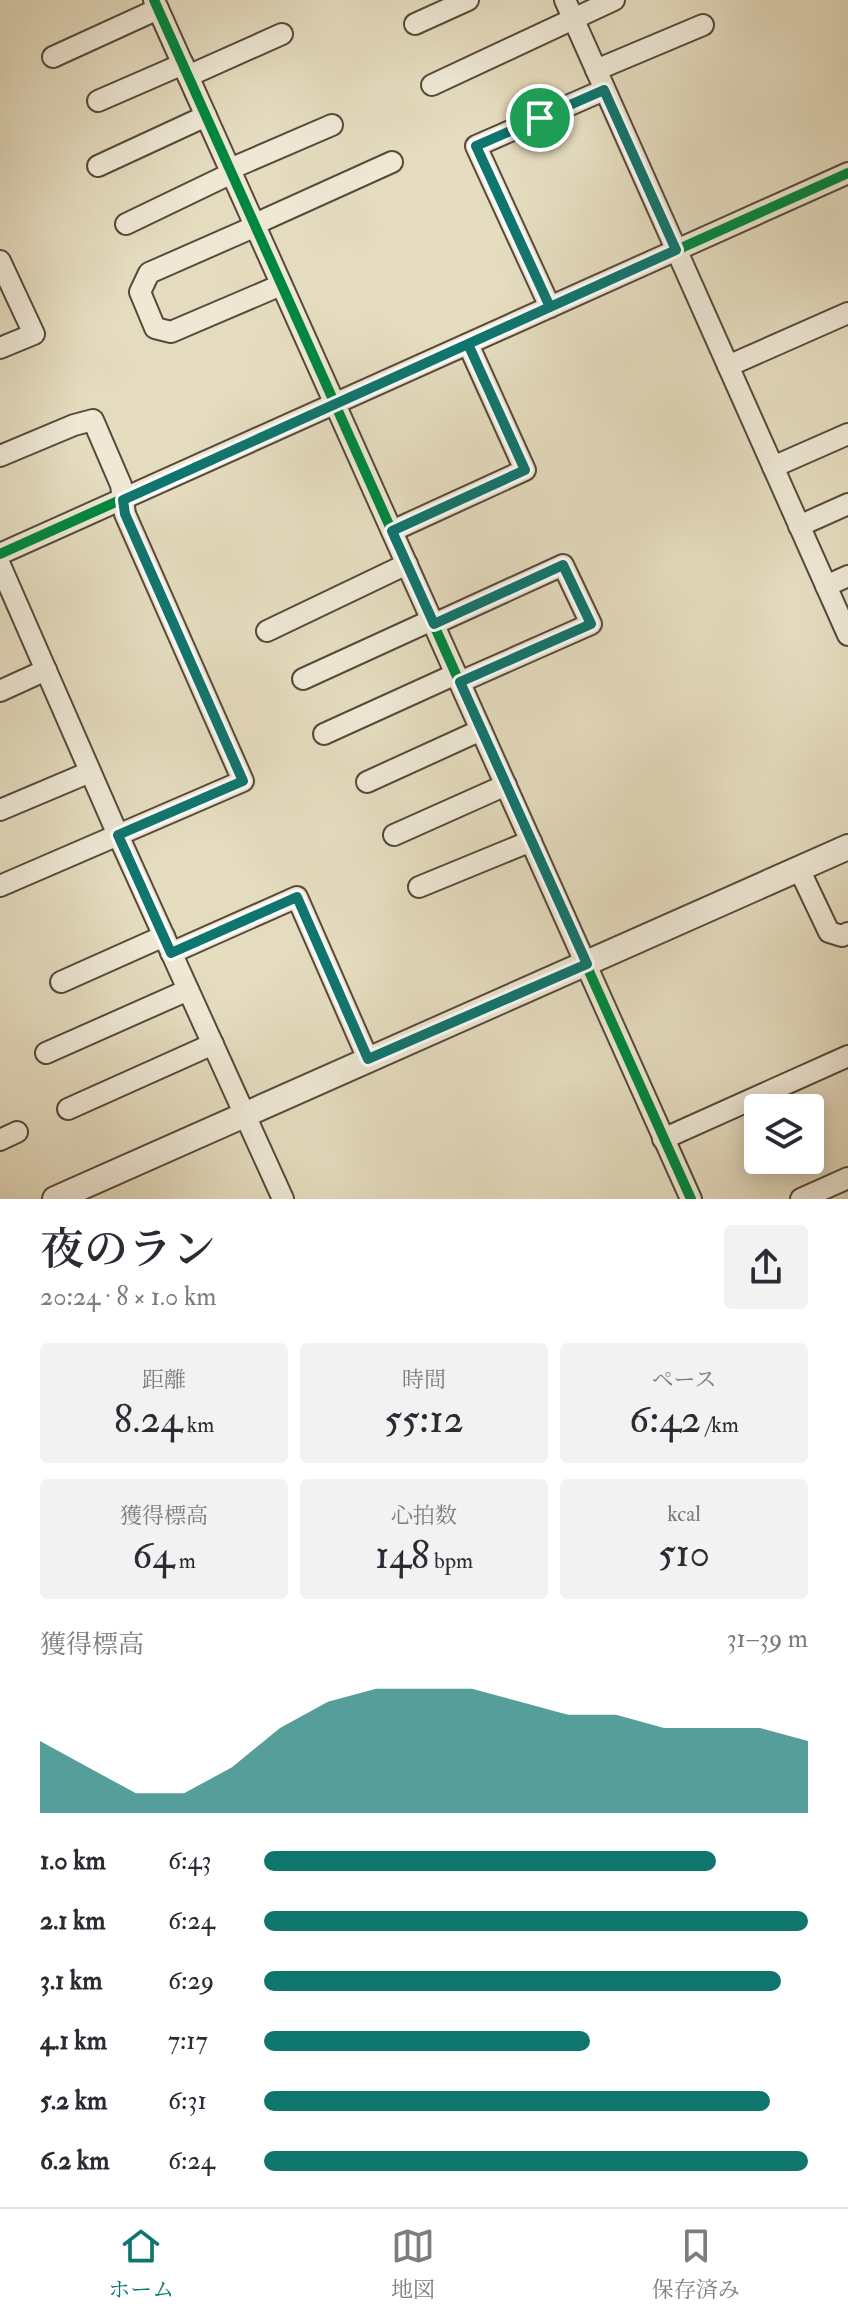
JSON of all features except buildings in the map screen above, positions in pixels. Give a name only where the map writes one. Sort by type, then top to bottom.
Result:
[{"type":"street","points":[[415,24],[468,0]]},
{"type":"street","points":[[432,85],[569,9],[614,0]]},
{"type":"street","points":[[53,57],[156,4],[691,1199]]},
{"type":"street","points":[[569,9],[848,635]]},
{"type":"street","points":[[596,70],[703,25]]},
{"type":"street","points":[[98,101],[282,34]]},
{"type":"street","points":[[550,307],[476,146],[604,90]]},
{"type":"street","points":[[98,166],[206,116]]},
{"type":"street","points":[[126,224],[332,125]]},
{"type":"street","points":[[281,285],[171,332],[155,328],[140,292],[149,273],[392,162]]},
{"type":"street","points":[[0,554],[848,173]]},
{"type":"street","points":[[0,261],[34,334],[0,348]]},
{"type":"street","points":[[728,366],[848,313]]},
{"type":"street","points":[[392,531],[525,470],[468,344]]},
{"type":"street","points":[[0,456],[93,420],[121,485],[125,514],[243,781],[0,886]]},
{"type":"street","points":[[773,467],[848,434]]},
{"type":"street","points":[[799,526],[848,504]]},
{"type":"street","points":[[267,631],[407,564]]},
{"type":"street","points":[[0,565],[283,1199]]},
{"type":"street","points":[[303,679],[563,565],[591,624],[324,734]]},
{"type":"street","points":[[826,586],[848,576]]},
{"type":"street","points":[[0,691],[46,670]]},
{"type":"street","points":[[367,782],[481,730]]},
{"type":"street","points":[[0,810],[90,772]]},
{"type":"street","points":[[394,835],[506,785]]},
{"type":"street","points":[[419,887],[531,841]]},
{"type":"street","points":[[55,1199],[848,847]]},
{"type":"street","points":[[799,869],[829,932],[842,936],[848,933]]},
{"type":"street","points":[[61,982],[297,897],[368,1059]]},
{"type":"street","points":[[46,1053],[188,990]]},
{"type":"street","points":[[68,1109],[213,1044]]},
{"type":"street","points":[[663,1139],[848,1056]]},
{"type":"street","points":[[801,1199],[848,1178]]},
{"type":"cycle path","points":[[154,0],[691,1199]]},
{"type":"cycle path","points":[[0,554],[848,173]]},
{"type":"route","points":[[540,118],[476,146],[550,307],[401,374],[335,405],[123,500],[125,514],[243,781],[118,835],[171,953],[297,897],[368,1059],[587,964],[460,682],[591,624],[563,565],[434,624],[392,531],[525,470],[468,344],[550,307],[676,250],[604,90],[540,118]]}]
